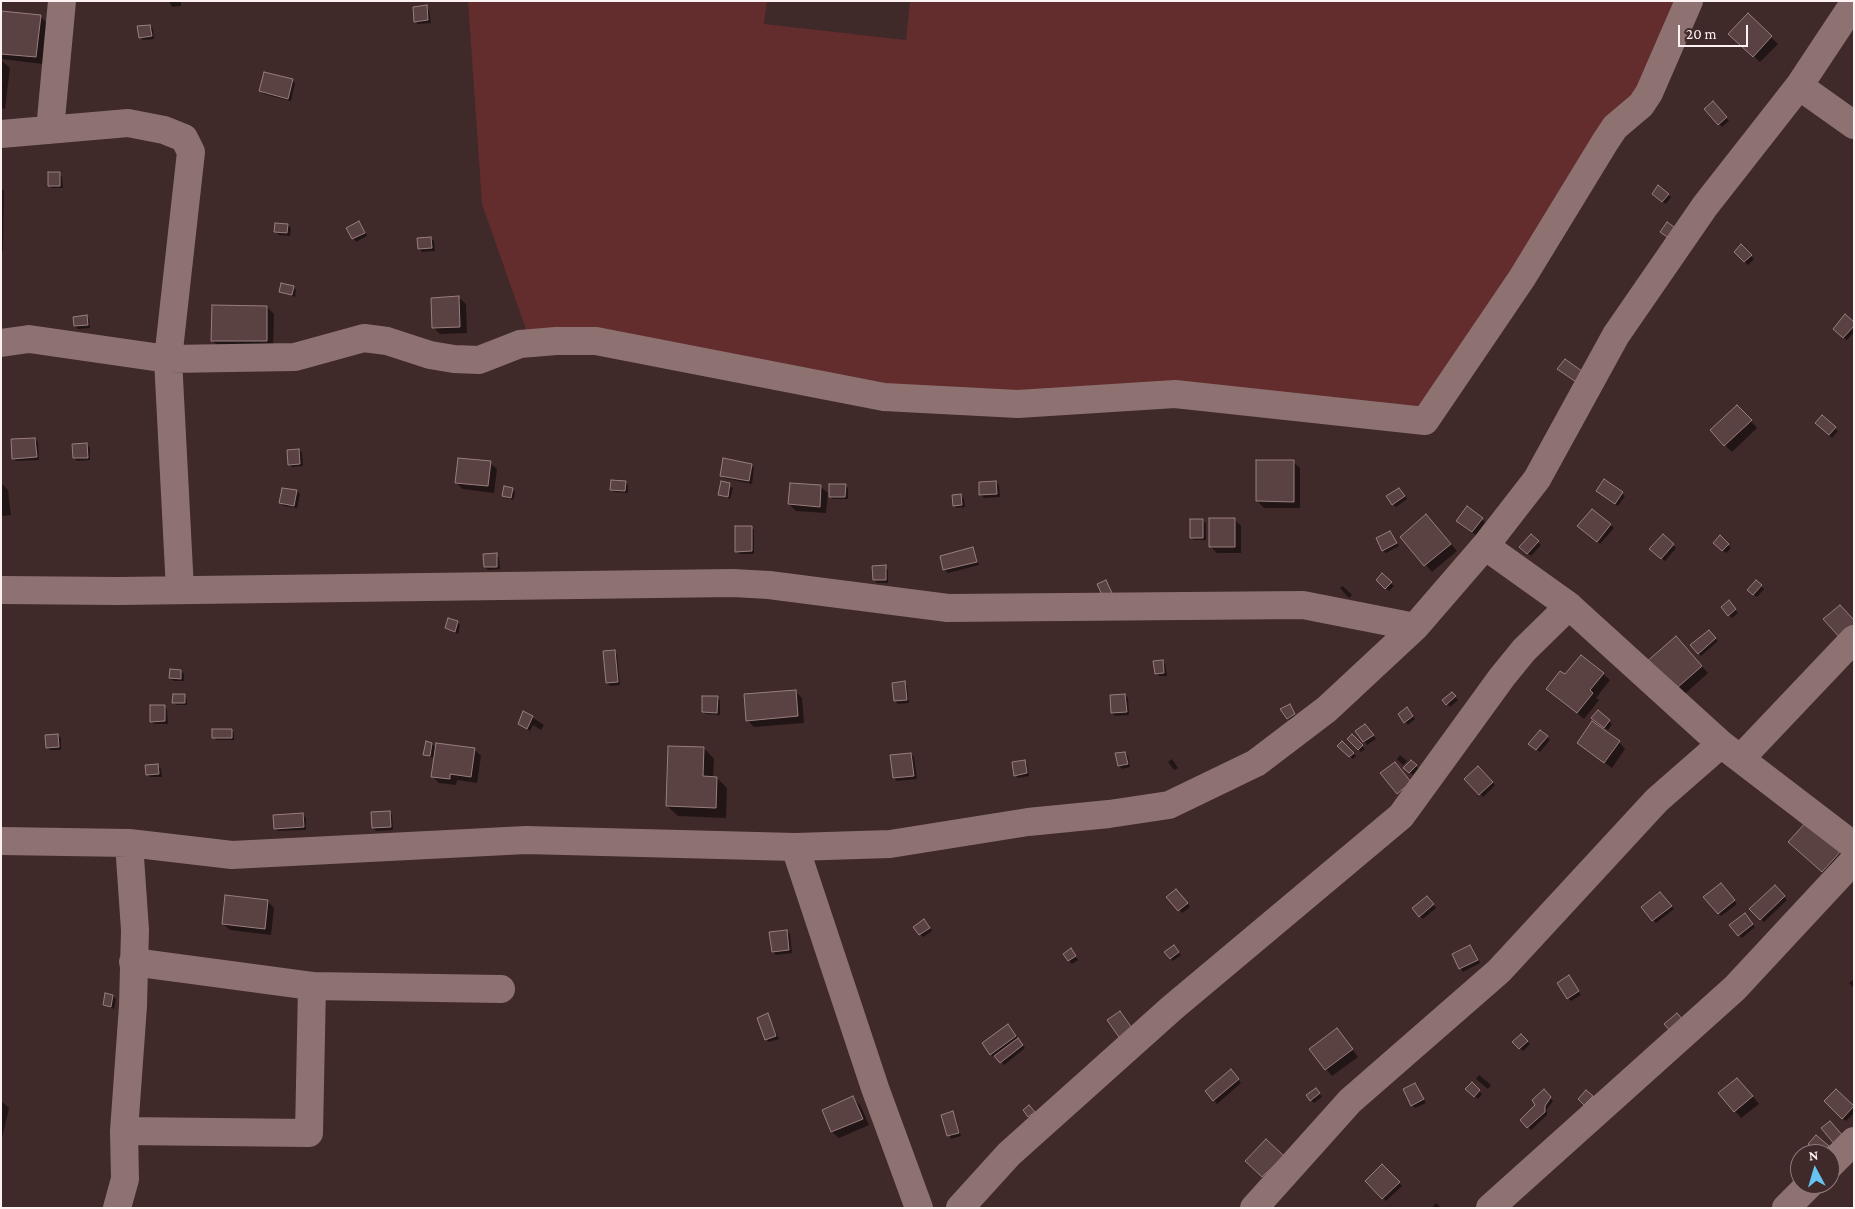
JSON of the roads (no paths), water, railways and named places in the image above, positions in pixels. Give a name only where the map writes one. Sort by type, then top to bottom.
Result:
[{"type":"street","points":[[50,130],[62,1]]},
{"type":"street","points":[[1,343],[29,339],[168,359],[295,356],[364,338],[387,341],[430,355],[454,360],[479,360],[520,344],[556,341],[596,342],[884,397],[1018,404],[1175,394],[1425,421],[1522,278],[1604,142],[1615,127],[1641,105],[1649,92],[1689,1]]},
{"type":"street","points":[[1,841],[130,843],[232,855],[526,840],[795,847],[890,844],[1028,822],[1109,814],[1169,805],[1256,763],[1327,709],[1415,627],[1485,546],[1536,479],[1616,335],[1705,206],[1800,86],[1854,3]]},
{"type":"street","points":[[1800,86],[1854,125]]},
{"type":"street","points":[[1,134],[128,124],[164,130],[184,138],[191,152],[168,359],[180,590]]},
{"type":"street","points":[[1485,546],[1569,606],[1731,751],[1854,846]]},
{"type":"street","points":[[1,590],[180,590],[733,583],[769,585],[948,608],[1303,605],[1415,627]]},
{"type":"street","points":[[960,1208],[1009,1154],[1172,1008],[1401,816],[1502,677],[1524,650],[1569,606]]},
{"type":"street","points":[[1254,1208],[1350,1101],[1500,971],[1657,800],[1731,751],[1854,639]]},
{"type":"street","points":[[117,1208],[125,1179],[124,1131],[131,1052],[135,930],[130,843]]},
{"type":"street","points":[[795,847],[875,1088],[919,1208]]},
{"type":"street","points":[[1490,1208],[1734,988],[1854,860]]},
{"type":"street","points":[[133,962],[312,986],[501,989]]},
{"type":"street","points":[[124,1131],[309,1133],[312,986]]},
{"type":"street","points":[[1840,1155],[1854,1141]]},
{"type":"street","points":[[1786,1208],[1800,1194]]}]
